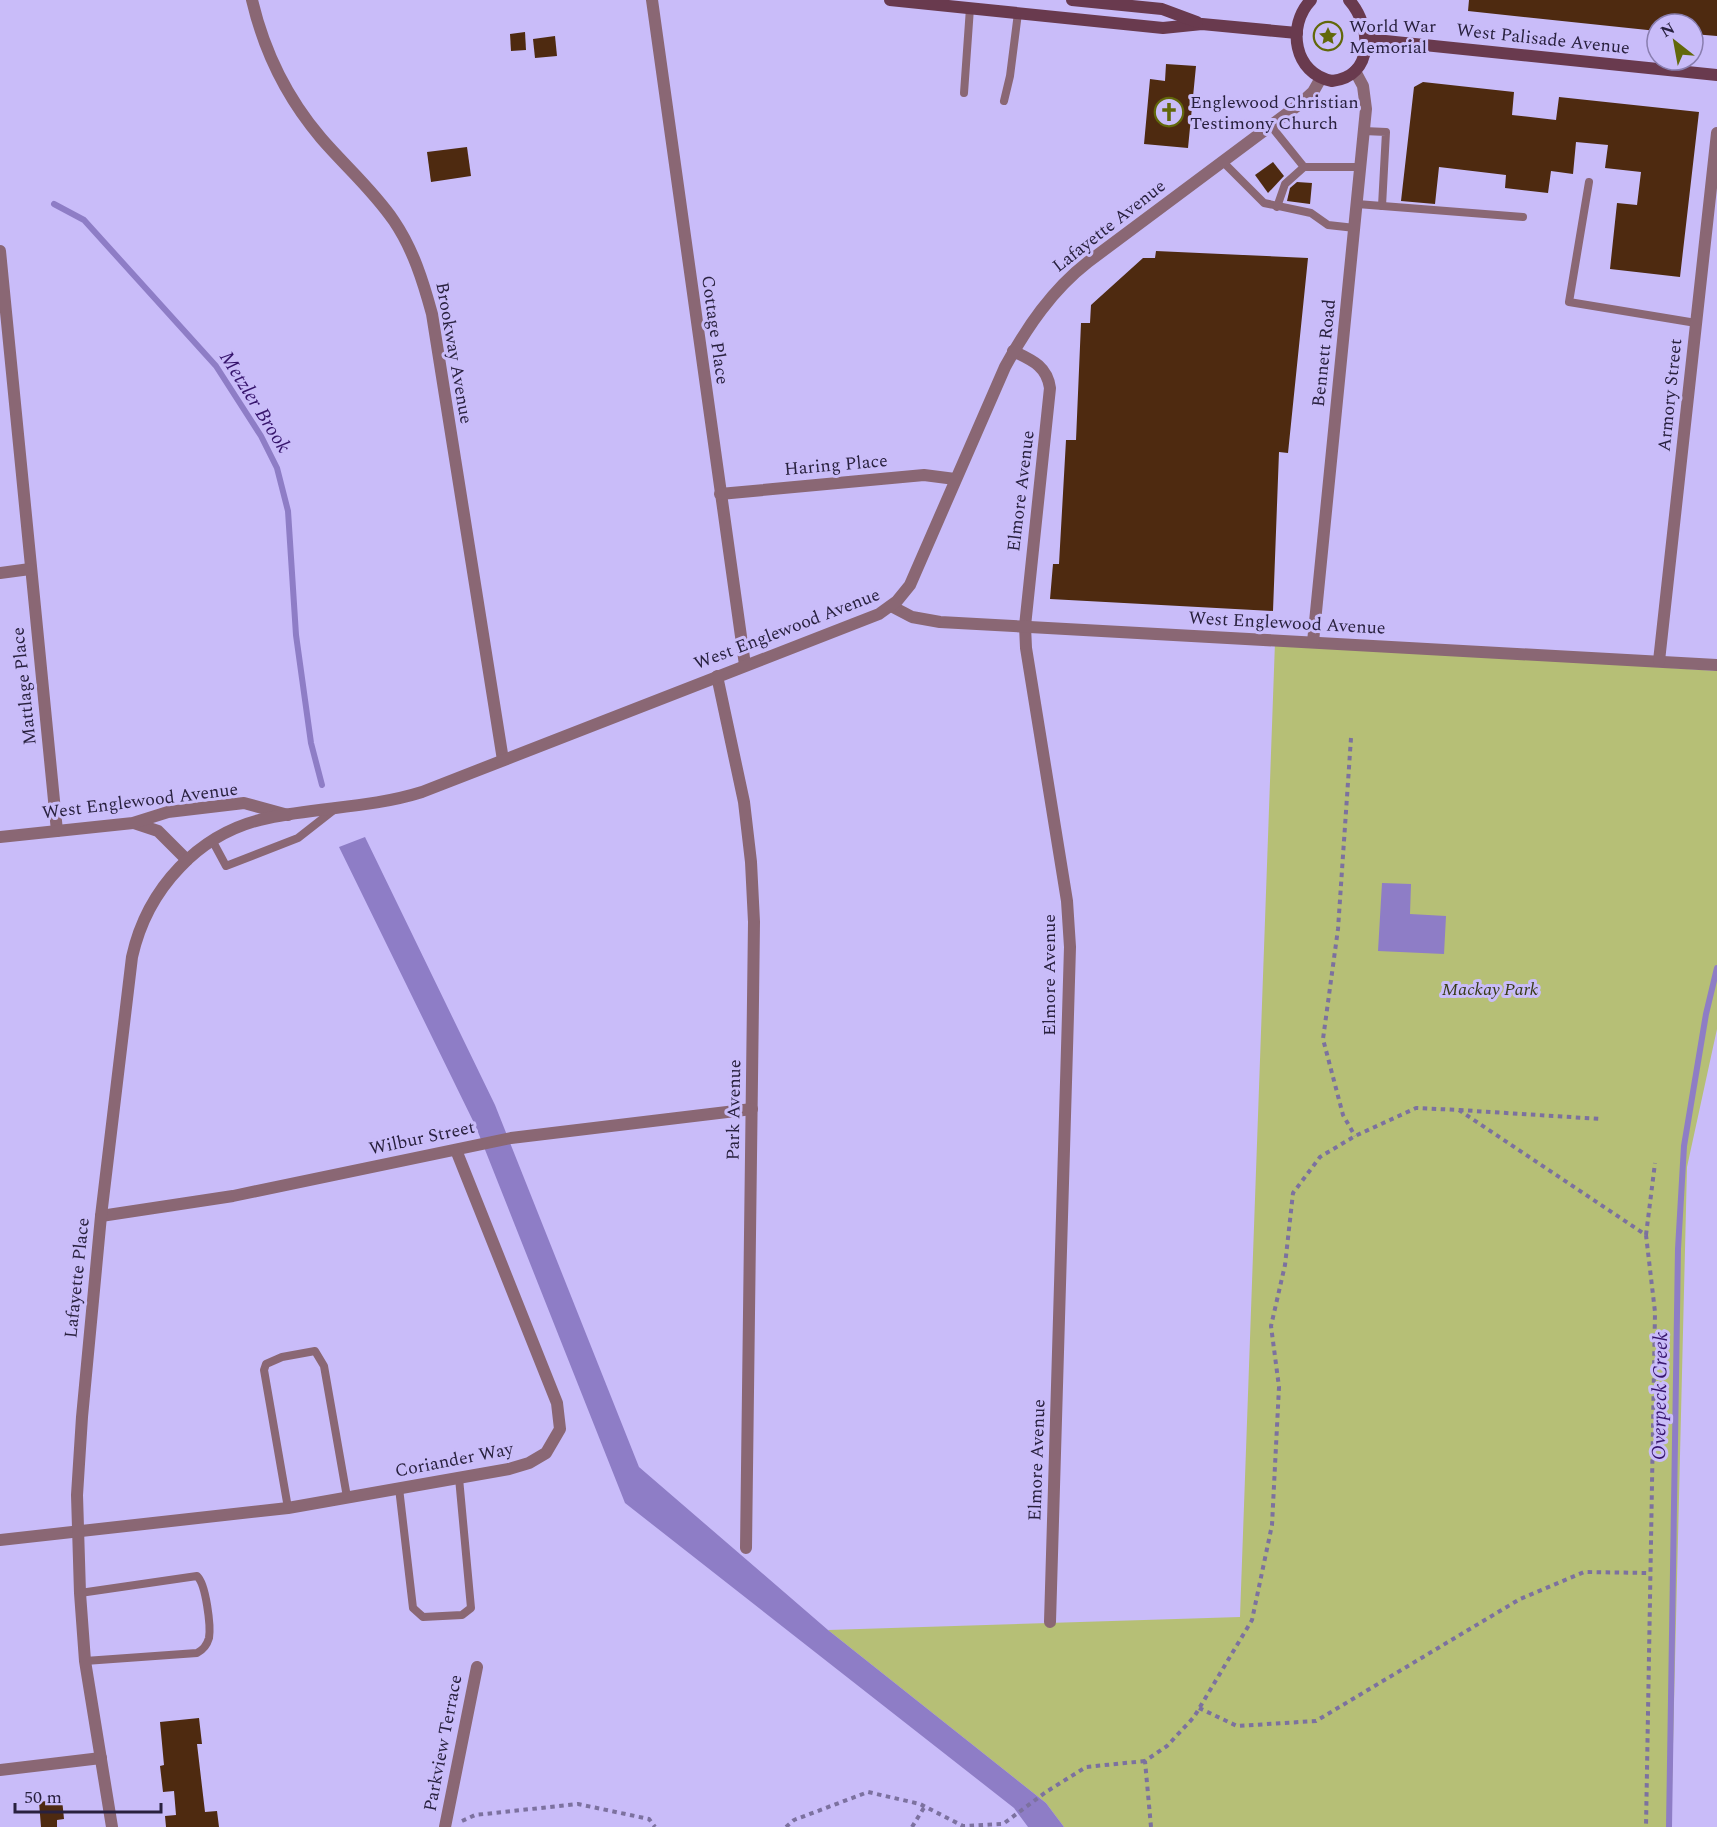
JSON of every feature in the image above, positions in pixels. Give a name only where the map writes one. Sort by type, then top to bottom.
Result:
[{"type":"main road","points":[[890,0],[970,8],[994,5],[1018,13],[1162,28],[1202,24],[1297,33]]},
{"type":"main road","points":[[1072,0],[1162,9],[1202,24]]},
{"type":"main road","points":[[1311,0],[1302,12],[1297,33],[1302,61],[1310,71],[1321,78],[1338,80],[1355,71],[1365,57],[1366,39],[1361,17],[1349,0]]},
{"type":"main road","name":"West Palisade Avenue","points":[[1366,39],[1717,75]]},
{"type":"street","name":"Brookway Avenue","points":[[252,0],[259,29],[274,67],[319,135],[376,196],[395,222],[423,279],[432,314],[503,760]]},
{"type":"street","name":"Cottage Place","points":[[652,0],[745,666]]},
{"type":"street","name":"Bennett Road","points":[[1313,642],[1364,131],[1365,98],[1355,71]]},
{"type":"street","name":"Lafayette Avenue","points":[[891,606],[910,585],[1013,351],[1046,303],[1071,276],[1308,97],[1321,78]]},
{"type":"street","name":"Armory Street","points":[[1659,661],[1717,133]]},
{"type":"street","name":"Mattlage Place","points":[[0,251],[3,322],[57,831]]},
{"type":"street","name":"Elmore Avenue","points":[[1013,351],[1040,365],[1050,388],[1025,627],[1026,648],[1067,901],[1070,947],[1050,1622]]},
{"type":"street","name":"Haring Place","points":[[720,494],[924,475],[955,479]]},
{"type":"street","points":[[0,573],[30,570]]},
{"type":"street","name":"West Englewood Avenue","points":[[0,837],[133,823],[168,812],[244,804],[288,815],[407,796],[863,622],[891,606],[907,615],[926,621],[1717,665]]},
{"type":"street","name":"Park Avenue","points":[[717,676],[740,778],[751,862],[754,922],[746,1548]]},
{"type":"street","name":"Lafayette Place","points":[[112,1827],[85,1661],[78,1533],[82,1417],[102,1216],[135,944],[142,923],[160,891],[187,860],[212,840],[256,820],[288,815]]},
{"type":"street","points":[[133,823],[158,831],[187,860]]},
{"type":"street","name":"Wilbur Street","points":[[102,1216],[233,1196],[511,1138],[752,1109]]},
{"type":"street","name":"Coriander Way","points":[[0,1540],[288,1508],[459,1478],[529,1463],[546,1453],[560,1429],[557,1403],[459,1149]]},
{"type":"street","name":"Parkview Terrace","points":[[445,1827],[477,1667]]},
{"type":"street","points":[[0,1770],[100,1758]]},
{"type":"lane","points":[[964,93],[970,8]]},
{"type":"lane","points":[[1004,101],[1010,76],[1018,13]]},
{"type":"lane","points":[[1271,126],[1304,167]]},
{"type":"lane","points":[[1364,131],[1386,132],[1382,206]]},
{"type":"lane","points":[[1223,162],[1264,203],[1311,213],[1328,225],[1355,228]]},
{"type":"lane","points":[[1277,207],[1285,184],[1304,167],[1360,166]]},
{"type":"lane","points":[[1588,182],[1569,302],[1696,323]]},
{"type":"lane","points":[[1357,204],[1523,217]]},
{"type":"lane","points":[[212,840],[226,866],[298,838],[335,809]]},
{"type":"lane","points":[[288,1508],[264,1370],[267,1364],[293,1355],[315,1352],[324,1366],[347,1497]]},
{"type":"lane","points":[[399,1488],[413,1608],[423,1617],[462,1615],[471,1608],[459,1478]]},
{"type":"lane","points":[[80,1593],[197,1576],[204,1588],[209,1635],[204,1648],[197,1653],[85,1661]]},
{"type":"path","points":[[1350,738],[1338,929],[1323,1039],[1343,1115],[1355,1136]]},
{"type":"path","points":[[786,1827],[794,1820],[868,1792],[925,1806],[963,1826],[1004,1824],[1046,1792],[1086,1767],[1145,1761],[1167,1746],[1199,1708],[1252,1620],[1272,1525],[1279,1388],[1271,1326],[1285,1265],[1293,1193],[1320,1157],[1355,1136],[1416,1108],[1601,1119]]},
{"type":"path","points":[[1459,1110],[1646,1235]]},
{"type":"path","points":[[1646,1827],[1655,1312],[1646,1235],[1655,1163]]},
{"type":"path","points":[[1199,1708],[1237,1726],[1316,1721],[1520,1599],[1584,1572],[1649,1573]]},
{"type":"path","points":[[1145,1761],[1151,1827]]},
{"type":"path","points":[[457,1823],[475,1815],[579,1804],[650,1819],[655,1827]]},
{"type":"path","points":[[912,1827],[925,1806]]},
{"type":"green space","name":"Mackay Park","points":[[1275,642],[1717,671],[1717,1029],[1687,1167],[1671,1827],[1064,1827],[1046,1803],[828,1630],[1240,1617]]},
{"type":"shaded area","points":[[365,837],[495,1105],[639,1467],[828,1630],[1046,1803],[1064,1827],[1028,1827],[1014,1808],[625,1503],[476,1127],[339,847]]},
{"type":"shaded area","points":[[1382,883],[1411,884],[1410,914],[1446,916],[1444,954],[1378,951]]},
{"type":"building","points":[[1469,0],[1717,0],[1717,36],[1705,35],[1705,12],[1645,12],[1645,30],[1468,11]]},
{"type":"building","points":[[525,32],[526,50],[511,51],[510,34]]},
{"type":"building","points":[[555,36],[557,56],[535,58],[533,39]]},
{"type":"building","name":"Englewood Christian Testimony Church","points":[[1166,64],[1196,66],[1188,148],[1144,144],[1150,79],[1165,81]]},
{"type":"building","points":[[1423,82],[1514,92],[1512,115],[1556,120],[1559,97],[1699,112],[1680,277],[1610,269],[1617,203],[1637,205],[1641,172],[1605,168],[1608,145],[1576,142],[1573,174],[1551,171],[1548,193],[1505,188],[1506,175],[1439,167],[1435,204],[1401,201],[1414,87]]},
{"type":"building","points":[[467,147],[471,176],[431,182],[427,152]]},
{"type":"building","points":[[1273,162],[1284,176],[1268,193],[1255,175]]},
{"type":"building","points":[[1297,182],[1312,183],[1310,204],[1287,201],[1290,188]]},
{"type":"building","points":[[1156,251],[1308,258],[1288,453],[1279,452],[1273,611],[1050,599],[1053,564],[1059,564],[1066,440],[1076,440],[1081,323],[1090,323],[1091,305],[1143,258],[1155,258]]},
{"type":"building","points":[[199,1718],[202,1744],[197,1744],[205,1812],[217,1811],[219,1827],[166,1827],[165,1816],[176,1815],[174,1791],[163,1792],[160,1766],[164,1765],[160,1722]]},
{"type":"building","points":[[62,1799],[64,1819],[57,1820],[57,1827],[41,1827],[39,1802]]},
{"type":"waterway","name":"Metzler Brook","points":[[54,204],[84,220],[216,366],[261,436],[277,468],[288,511],[296,635],[311,743],[322,785]]},
{"type":"waterway","name":"Overpeck Creek","points":[[1669,1827],[1678,1249],[1684,1146],[1706,1014],[1717,968]]},
{"type":"place","name":"World War Memorial","points":[[1328,36]]},
{"type":"place","name":"Englewood Christian Testimony Church","points":[[1169,112]]}]
